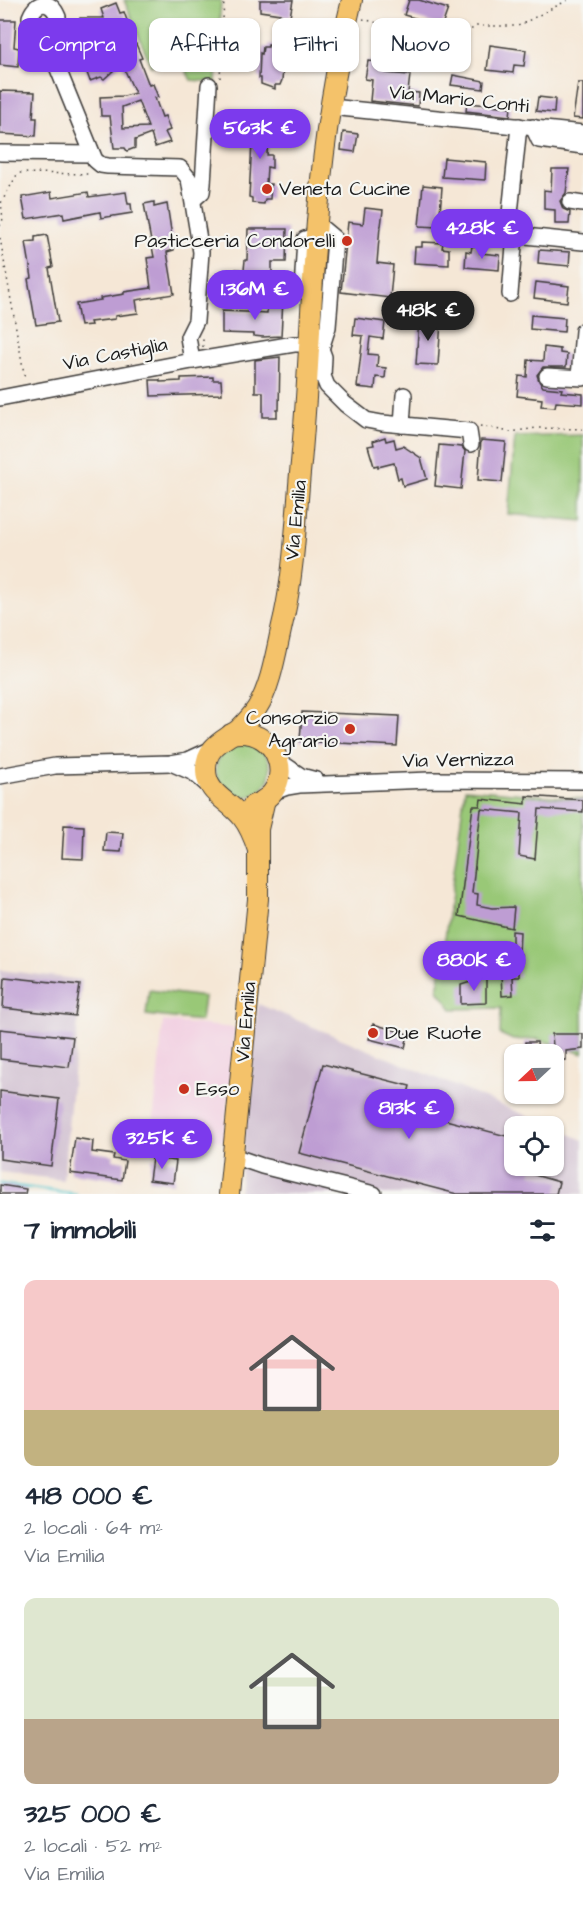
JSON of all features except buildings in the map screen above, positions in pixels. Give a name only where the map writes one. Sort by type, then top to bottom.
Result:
[{"type":"main road","name":"Via Emilia","points":[[212,749],[250,717],[257,708],[264,693],[284,613],[316,346],[313,297],[316,230],[340,48],[350,8]]},
{"type":"main road","name":"Via Emilia","points":[[229,1194],[258,899],[259,819],[280,772],[279,761],[269,743],[263,720],[264,693]]},
{"type":"main road","points":[[231,734],[251,733],[269,743]]},
{"type":"main road","points":[[212,749],[206,768],[217,794],[240,806],[257,803],[268,796]]},
{"type":"main road","name":"Via Emilia","points":[[217,794],[235,809],[248,825],[258,850]]},
{"type":"street","points":[[59,72],[92,154],[101,165],[180,168],[189,179],[201,252],[196,321],[189,337],[195,352]]},
{"type":"street","points":[[193,200],[202,192],[209,86]]},
{"type":"street","name":"Via Mario Conti","points":[[331,107],[583,133]]},
{"type":"street","points":[[526,127],[539,140],[583,146]]},
{"type":"street","points":[[510,294],[512,233],[526,127]]},
{"type":"street","points":[[0,153],[92,154]]},
{"type":"street","points":[[458,229],[583,242]]},
{"type":"street","name":"Via Emilia","points":[[316,230],[335,239],[328,327],[316,346],[324,357],[324,381],[331,392]]},
{"type":"street","points":[[547,376],[581,378],[583,331]]},
{"type":"street","name":"Via Castiglia","points":[[0,398],[195,352],[294,344],[316,346]]},
{"type":"street","points":[[307,406],[315,396],[331,392],[366,420],[470,438]]},
{"type":"street","points":[[402,425],[404,395]]},
{"type":"street","points":[[0,776],[56,766],[171,764],[188,760],[212,749]]},
{"type":"street","name":"Via Vernizza","points":[[279,761],[301,776],[334,784]]},
{"type":"street","points":[[171,764],[194,773],[217,794]]},
{"type":"street","name":"Via Vernizza","points":[[268,796],[287,787],[334,784],[441,780],[583,781]]},
{"type":"street","points":[[233,1156],[321,1187],[374,1194]]},
{"type":"path","points":[[471,30],[477,26],[518,27],[568,0]]},
{"type":"path","points":[[350,8],[379,18]]},
{"type":"path","points":[[0,226],[3,219],[1,203],[18,172],[95,175]]},
{"type":"path","points":[[0,238],[25,381]]},
{"type":"path","points":[[470,438],[478,426],[510,432],[537,428],[583,429]]},
{"type":"shaded area","points":[[0,970],[82,980],[63,1180],[0,1172]]},
{"type":"shaded area","points":[[258,1004],[528,1116],[504,1116],[504,1176],[564,1176],[564,1131],[583,1140],[583,1194],[239,1194]]},
{"type":"shaded area","points":[[163,1021],[235,1028],[224,1141],[152,1134]]},
{"type":"green space","points":[[124,0],[221,0],[220,18],[149,18],[149,61],[137,32],[137,18],[131,18]]},
{"type":"green space","points":[[187,72],[217,72],[216,82],[191,80]]},
{"type":"green space","points":[[583,435],[583,521],[508,514],[515,437]]},
{"type":"green space","points":[[238,743],[248,743],[258,747],[266,755],[270,770],[266,785],[258,793],[248,797],[238,797],[228,793],[220,785],[216,775],[216,765],[220,755],[228,747]]},
{"type":"green space","points":[[465,789],[583,799],[583,1054],[564,1048],[564,1044],[553,1044],[538,1039],[513,1040],[500,1034],[501,1008],[452,1009],[438,990]]},
{"type":"green space","points":[[149,990],[204,997],[201,1021],[146,1015]]},
{"type":"waterway","points":[[0,1184],[76,1194]]},
{"type":"place","name":"Veneta Cucine","points":[[267,189]]},
{"type":"place","name":"Pasticceria Condorelli","points":[[347,241]]},
{"type":"place","name":"Consorzio Agrario","points":[[350,729]]},
{"type":"place","name":"Due Ruote","points":[[373,1033]]},
{"type":"place","name":"Esso","points":[[184,1089]]}]
